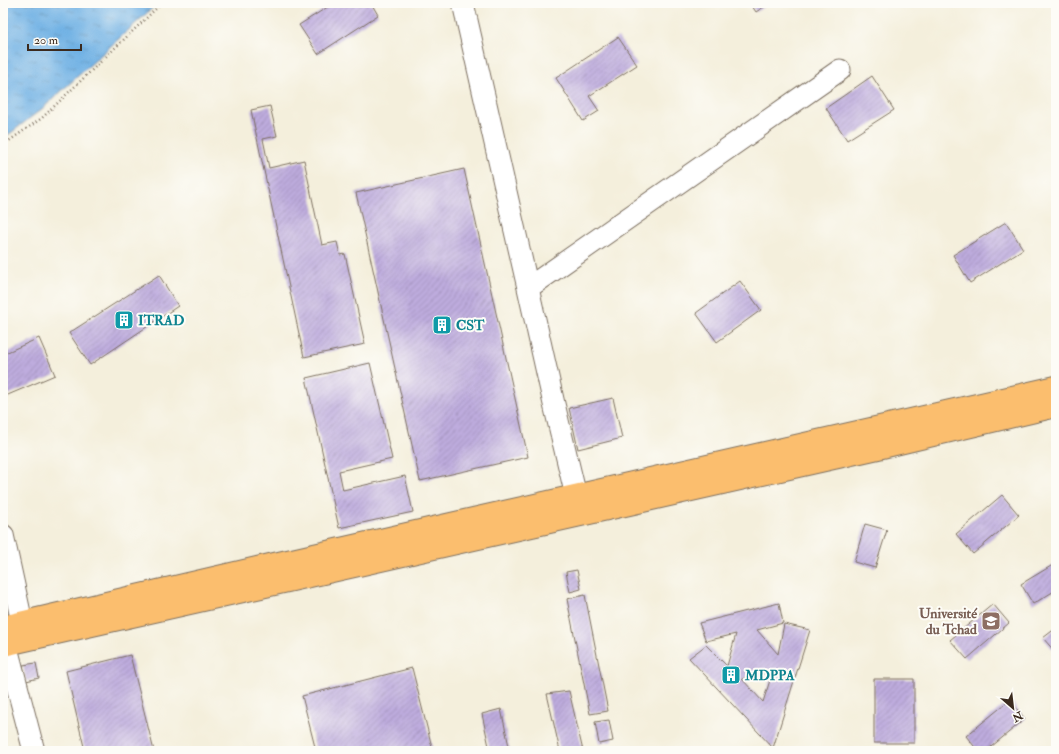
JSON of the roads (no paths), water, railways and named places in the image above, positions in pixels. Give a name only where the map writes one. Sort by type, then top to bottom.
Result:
[{"type":"main road","points":[[8,634],[520,518],[878,448],[995,410],[1056,387]]},
{"type":"main road","points":[[520,518],[576,496],[995,410],[1056,406]]},
{"type":"street","points":[[463,3],[576,496]]},
{"type":"street","points":[[528,288],[840,70]]},
{"type":"street","points":[[3,535],[8,634],[34,751]]},
{"type":"water","points":[[3,3],[158,3],[43,108],[3,139]]},
{"type":"place","name":"ITRAD","points":[[124,320]]},
{"type":"place","name":"CST","points":[[442,325]]},
{"type":"place","name":"Université du Tchad","points":[[991,621]]},
{"type":"place","name":"MDPPA","points":[[731,675]]}]
